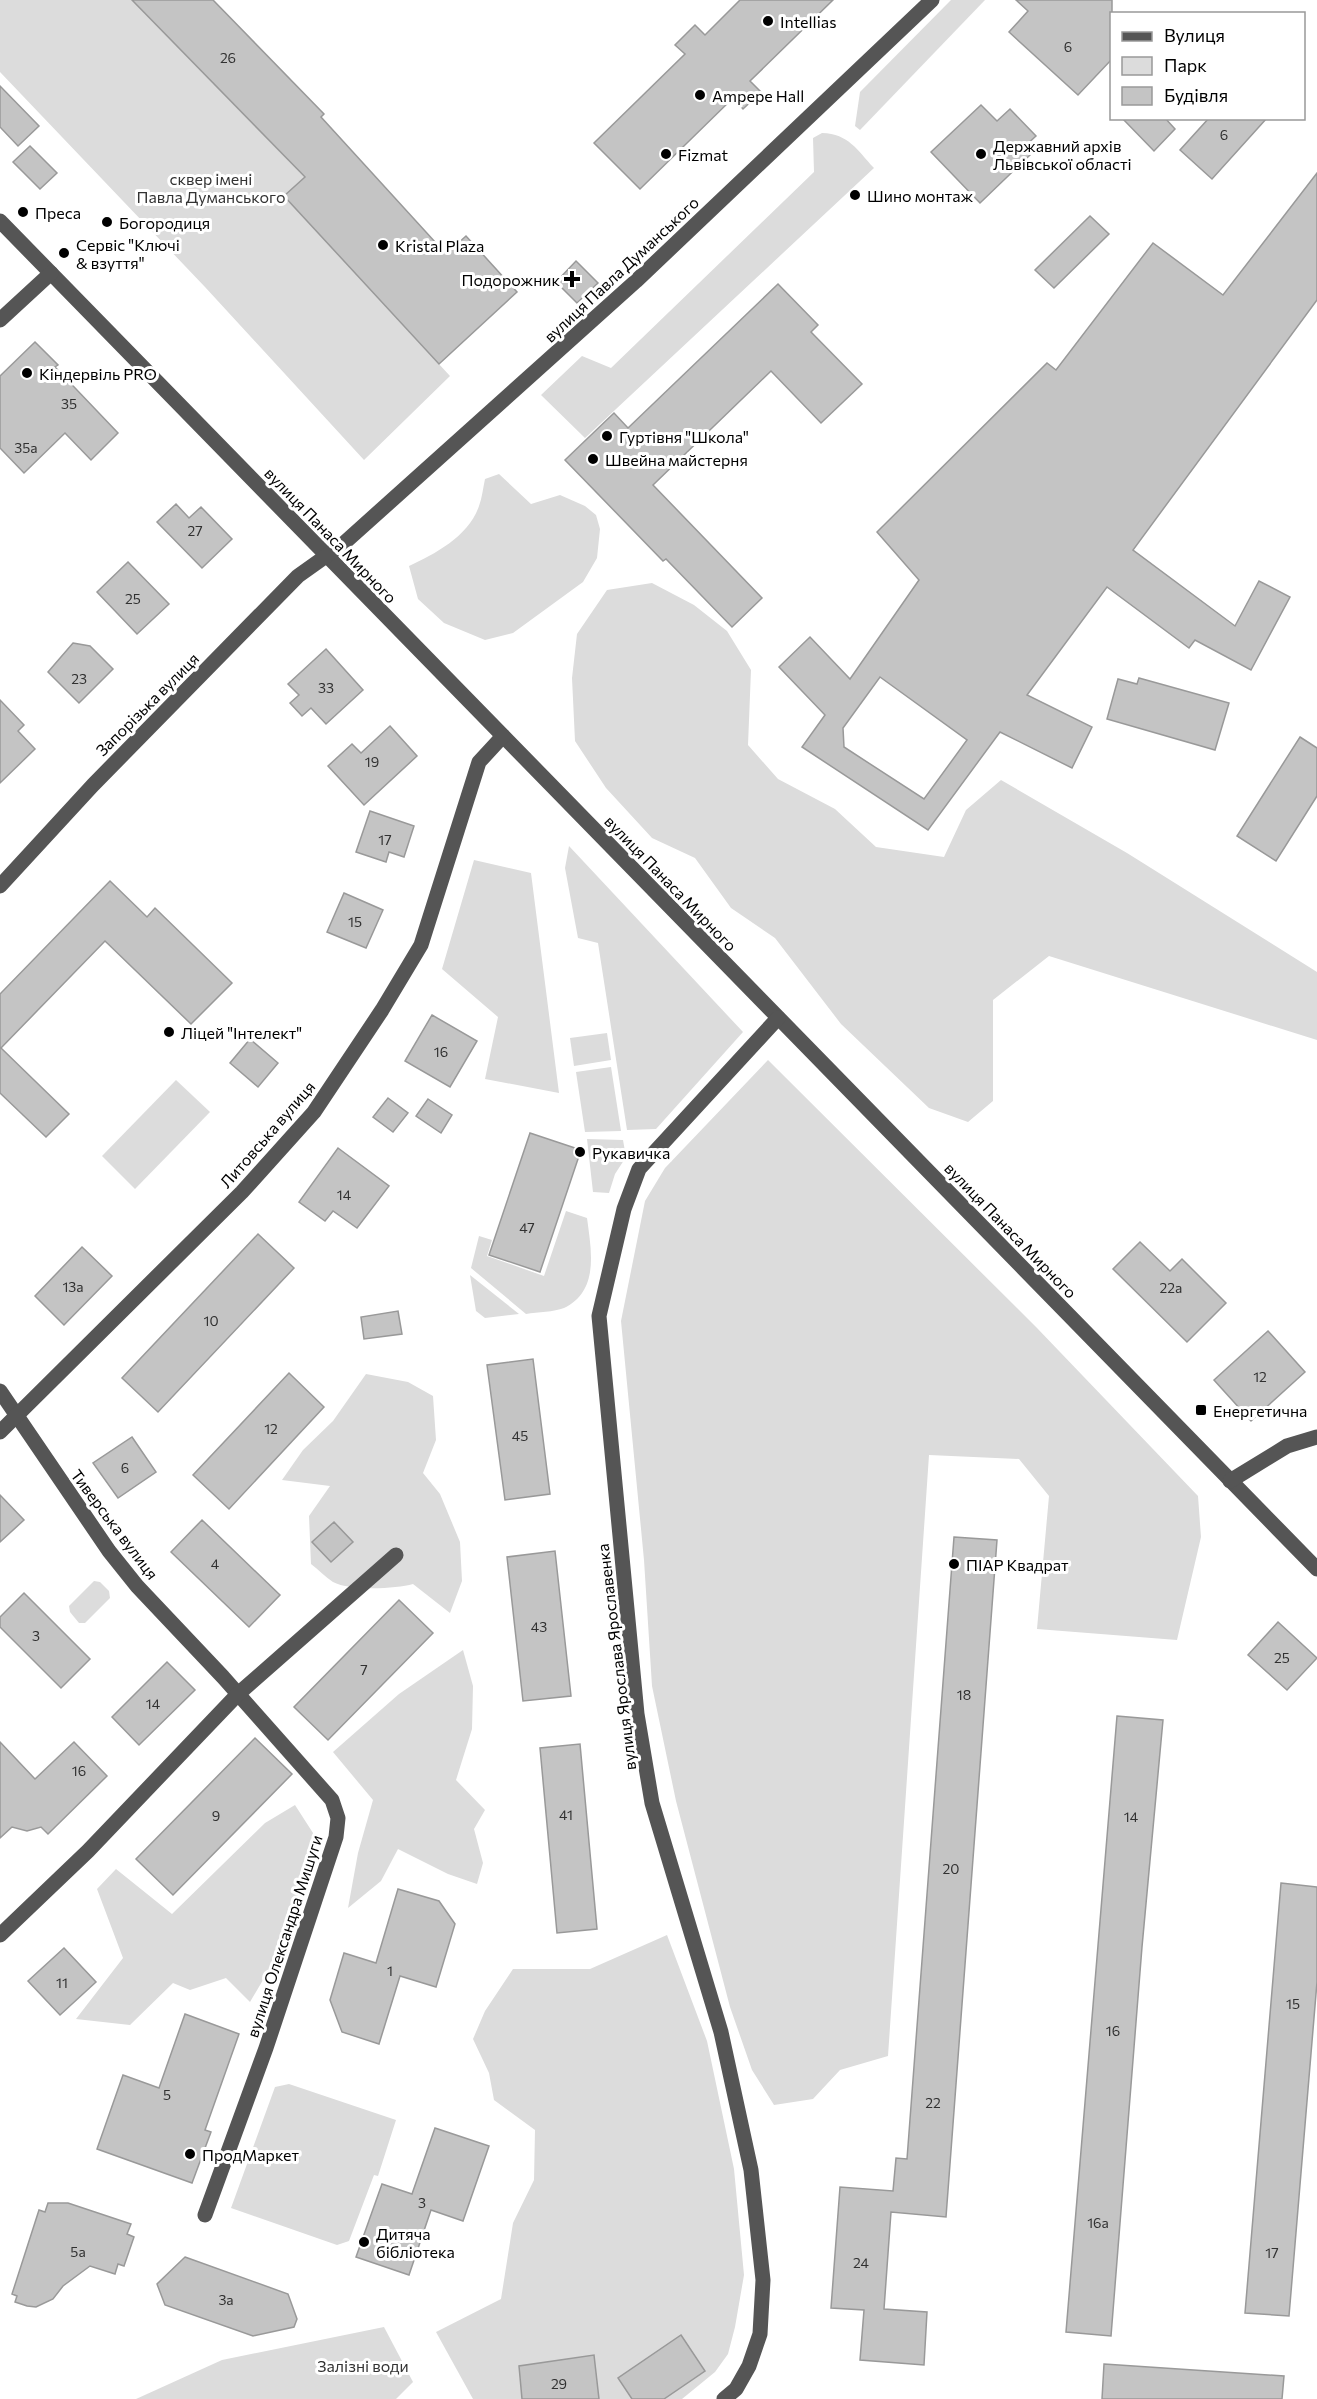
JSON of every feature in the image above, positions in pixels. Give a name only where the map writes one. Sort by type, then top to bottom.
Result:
[{"type":"street","name":"вулиця Павла Думанського","points":[[326,555],[343,544],[636,281],[932,0]]},
{"type":"street","name":"вулиця Панаса Мирного","points":[[0,221],[1317,1569]]},
{"type":"street","points":[[0,320],[51,273]]},
{"type":"street","name":"Запорізька вулиця","points":[[0,886],[93,785],[290,584],[326,555]]},
{"type":"street","name":"Литовська вулиця","points":[[0,1432],[242,1192],[314,1112],[382,1010],[421,945],[478,762],[503,736]]},
{"type":"street","name":"вулиця Ярослава Ярославенка","points":[[724,2399],[736,2389],[749,2366],[760,2334],[764,2280],[751,2170],[721,2032],[652,1803],[637,1714],[599,1316],[624,1209],[639,1168],[778,1018]]},
{"type":"street","name":"Тиверська вулиця","points":[[0,1391],[109,1551],[137,1586],[238,1694]]},
{"type":"street","points":[[1230,1481],[1287,1446],[1317,1437]]},
{"type":"street","points":[[0,1935],[88,1851],[238,1694],[396,1555]]},
{"type":"street","name":"вулиця Олександра Мишуги","points":[[205,2216],[266,2048],[309,1920],[336,1837],[338,1818],[332,1800],[238,1694]]},
{"type":"green space","name":"сквер імені Павла Думанського","points":[[0,0],[132,0],[305,178],[284,196],[450,376],[364,460],[205,287],[0,72]]},
{"type":"green space","points":[[951,0],[985,0],[860,130],[855,126],[860,92]]},
{"type":"green space","points":[[822,133],[839,136],[852,144],[874,168],[585,438],[541,395],[582,356],[611,368],[814,172],[813,138]]},
{"type":"green space","points":[[499,474],[531,504],[560,495],[585,506],[596,515],[600,529],[597,558],[583,582],[513,633],[485,640],[444,623],[418,599],[409,566],[440,550],[459,535],[474,517],[480,503],[485,479]]},
{"type":"green space","points":[[652,583],[694,605],[727,631],[751,670],[748,745],[778,779],[835,809],[876,847],[944,857],[966,810],[1001,780],[1127,853],[1317,972],[1317,1040],[1049,956],[993,1000],[993,1101],[968,1122],[929,1108],[841,1024],[775,938],[731,908],[695,858],[652,838],[606,788],[575,741],[572,678],[577,634],[607,590]]},
{"type":"green space","points":[[569,846],[743,1032],[656,1129],[627,1130],[598,943],[578,938],[565,868]]},
{"type":"green space","points":[[474,860],[531,873],[559,1093],[485,1079],[498,1017],[442,969]]},
{"type":"green space","points":[[607,1033],[611,1060],[574,1066],[570,1038]]},
{"type":"green space","points":[[768,1060],[1037,1328],[1198,1496],[1201,1537],[1177,1640],[1037,1629],[1049,1496],[1019,1459],[929,1455],[888,2056],[840,2070],[813,2099],[774,2105],[752,2070],[730,2007],[676,1801],[652,1686],[644,1560],[621,1321],[645,1201],[665,1168]]},
{"type":"green space","points":[[611,1067],[621,1131],[585,1132],[576,1072]]},
{"type":"green space","points":[[176,1080],[210,1112],[135,1189],[102,1156]]},
{"type":"green space","points":[[587,1139],[623,1140],[626,1157],[615,1174],[609,1193],[593,1192]]},
{"type":"green space","points":[[566,1211],[587,1218],[591,1256],[588,1280],[583,1291],[575,1301],[564,1308],[526,1314],[471,1268],[479,1236],[492,1240],[487,1256],[544,1276]]},
{"type":"green space","points":[[470,1275],[519,1314],[485,1318],[476,1311]]},
{"type":"green space","points":[[366,1374],[408,1382],[433,1396],[436,1440],[423,1473],[440,1494],[460,1542],[462,1581],[450,1613],[413,1584],[384,1588],[350,1587],[333,1582],[311,1564],[309,1516],[330,1486],[282,1480],[303,1450],[333,1421]]},
{"type":"green space","points":[[94,1581],[100,1582],[109,1591],[110,1598],[85,1623],[79,1623],[70,1612],[69,1606]]},
{"type":"green space","points":[[463,1650],[473,1686],[472,1729],[456,1780],[485,1810],[474,1829],[483,1863],[477,1884],[448,1874],[398,1849],[381,1881],[348,1908],[358,1853],[373,1800],[333,1752],[399,1694]]},
{"type":"green space","points":[[295,1805],[313,1833],[308,1876],[273,1963],[250,2002],[226,1978],[190,1990],[173,1983],[130,2025],[76,2019],[123,1958],[97,1889],[116,1869],[172,1914],[265,1823]]},
{"type":"green space","points":[[667,1935],[707,2041],[734,2169],[744,2275],[728,2354],[715,2372],[682,2399],[473,2399],[436,2332],[501,2299],[513,2223],[534,2180],[535,2130],[494,2100],[489,2073],[473,2039],[485,2011],[513,1969],[590,1969]]},
{"type":"green space","points":[[289,2084],[396,2120],[378,2176],[374,2175],[349,2241],[337,2245],[231,2208],[275,2087]]},
{"type":"green space","name":"Залізні води","points":[[384,2327],[413,2382],[396,2399],[136,2399],[222,2360]]},
{"type":"building","name":"Kristal Plaza","points":[[132,0],[213,0],[324,114],[321,117],[446,254],[466,236],[517,292],[439,364],[284,196],[305,177]]},
{"type":"building","name":"Ampepe Hall","points":[[740,0],[833,0],[750,81],[761,92],[743,109],[733,98],[640,189],[594,143],[685,54],[675,45],[695,25],[705,35]]},
{"type":"building","points":[[1016,0],[1112,0],[1110,61],[1078,95],[1009,32],[1028,11]]},
{"type":"building","points":[[0,86],[39,126],[18,146],[0,127]]},
{"type":"building","name":"Державний архів Львівської області","points":[[981,105],[997,121],[1010,109],[1036,136],[1023,148],[1030,155],[980,203],[931,152]]},
{"type":"building","points":[[1124,120],[1167,120],[1175,129],[1154,151]]},
{"type":"building","points":[[1207,120],[1265,120],[1212,179],[1180,150]]},
{"type":"building","points":[[30,146],[57,173],[40,189],[13,162]]},
{"type":"building","points":[[1317,173],[1317,300],[1133,550],[1235,626],[1259,581],[1290,597],[1251,670],[1195,640],[1189,648],[1107,587],[1027,695],[1092,727],[1072,768],[1000,732],[928,830],[802,747],[825,715],[779,667],[810,637],[850,679],[919,580],[877,532],[1047,363],[1056,370],[1153,243],[1223,295]],"holes":[[[880,677],[967,740],[924,799],[844,747],[843,728]]]},
{"type":"building","points":[[1090,216],[1109,234],[1054,288],[1035,270]]},
{"type":"building","points":[[576,261],[598,283],[577,303],[556,282]]},
{"type":"building","points":[[778,284],[818,325],[811,332],[862,384],[821,423],[771,371],[653,485],[762,598],[732,627],[666,559],[663,561],[565,460],[614,413],[628,428]]},
{"type":"building","points":[[35,342],[58,365],[55,367],[118,433],[91,460],[65,433],[24,473],[0,448],[0,376]]},
{"type":"building","points":[[176,504],[189,518],[201,507],[232,539],[202,568],[157,522]]},
{"type":"building","points":[[128,562],[169,604],[137,634],[97,592]]},
{"type":"building","points":[[73,643],[90,646],[113,669],[79,703],[48,672]]},
{"type":"building","points":[[326,649],[363,690],[326,724],[311,708],[302,716],[290,703],[299,695],[288,684]]},
{"type":"building","points":[[1139,678],[1229,703],[1215,750],[1107,719],[1118,679],[1137,684]]},
{"type":"building","points":[[0,700],[24,725],[18,731],[35,749],[0,783]]},
{"type":"building","points":[[390,726],[417,756],[364,805],[328,766],[352,744],[361,753]]},
{"type":"building","points":[[1300,737],[1317,748],[1317,796],[1276,861],[1237,836]]},
{"type":"building","points":[[370,811],[414,826],[404,857],[389,852],[386,862],[356,852]]},
{"type":"building","points":[[110,881],[147,917],[155,908],[232,983],[191,1024],[105,941],[1,1048],[69,1114],[46,1137],[0,1093],[0,994]]},
{"type":"building","points":[[344,893],[383,910],[366,948],[327,932]]},
{"type":"building","points":[[432,1015],[477,1041],[450,1087],[405,1061]]},
{"type":"building","points":[[250,1039],[278,1063],[258,1087],[230,1063]]},
{"type":"building","points":[[388,1098],[408,1113],[393,1132],[373,1117]]},
{"type":"building","points":[[428,1099],[452,1115],[441,1133],[416,1116]]},
{"type":"building","points":[[530,1133],[581,1150],[540,1272],[489,1255]]},
{"type":"building","points":[[338,1148],[389,1186],[357,1228],[333,1211],[325,1221],[299,1202]]},
{"type":"building","points":[[258,1234],[294,1268],[158,1412],[122,1378]]},
{"type":"building","points":[[1140,1242],[1170,1271],[1182,1259],[1226,1303],[1187,1342],[1113,1269]]},
{"type":"building","points":[[82,1247],[112,1276],[64,1325],[35,1296]]},
{"type":"building","points":[[398,1311],[402,1334],[364,1339],[361,1317]]},
{"type":"building","points":[[1268,1331],[1305,1372],[1251,1421],[1214,1380]]},
{"type":"building","points":[[533,1359],[550,1494],[505,1500],[487,1365]]},
{"type":"building","points":[[289,1373],[324,1407],[229,1509],[193,1475]]},
{"type":"building","points":[[132,1437],[156,1472],[118,1498],[93,1463]]},
{"type":"building","points":[[0,1495],[24,1520],[0,1542]]},
{"type":"building","points":[[202,1520],[280,1595],[249,1627],[171,1552]]},
{"type":"building","points":[[334,1522],[353,1542],[331,1562],[312,1542]]},
{"type":"building","points":[[954,1537],[997,1540],[946,2217],[891,2212],[884,2309],[927,2312],[924,2365],[860,2360],[864,2310],[831,2308],[840,2187],[893,2191],[896,2158],[907,2159]]},
{"type":"building","points":[[555,1551],[571,1696],[523,1701],[507,1557]]},
{"type":"building","points":[[24,1593],[90,1659],[61,1688],[0,1627],[0,1617]]},
{"type":"building","points":[[399,1600],[433,1633],[328,1740],[294,1707]]},
{"type":"building","points":[[1278,1622],[1317,1658],[1287,1690],[1248,1655]]},
{"type":"building","points":[[167,1662],[195,1690],[139,1745],[112,1717]]},
{"type":"building","points":[[1117,1716],[1163,1720],[1142,1947],[1111,2336],[1066,2332]]},
{"type":"building","points":[[255,1738],[292,1774],[173,1895],[136,1859]]},
{"type":"building","points":[[0,1742],[35,1779],[74,1742],[107,1776],[48,1834],[41,1827],[27,1831],[12,1827],[0,1838]]},
{"type":"building","points":[[580,1744],[597,1929],[557,1933],[540,1748]]},
{"type":"building","points":[[1281,1883],[1317,1887],[1317,1982],[1289,2316],[1245,2313]]},
{"type":"building","points":[[398,1889],[439,1901],[455,1924],[436,1987],[400,1976],[379,2044],[342,2032],[330,2000],[344,1953],[376,1963]]},
{"type":"building","points":[[64,1948],[96,1982],[60,2015],[28,1981]]},
{"type":"building","points":[[185,2014],[239,2034],[205,2130],[211,2132],[192,2183],[97,2149],[123,2075],[159,2088]]},
{"type":"building","points":[[435,2128],[489,2146],[463,2221],[431,2210],[409,2275],[356,2257],[382,2184],[412,2194]]},
{"type":"building","points":[[48,2203],[68,2203],[131,2224],[127,2234],[134,2237],[124,2266],[118,2264],[115,2274],[90,2266],[63,2286],[53,2299],[36,2307],[27,2306],[15,2302],[17,2296],[12,2294],[39,2210],[45,2212]]},
{"type":"building","points":[[185,2257],[288,2294],[297,2319],[294,2327],[253,2336],[165,2305],[157,2284]]},
{"type":"building","points":[[681,2335],[705,2371],[664,2399],[632,2399],[618,2378]]},
{"type":"building","points":[[594,2355],[599,2399],[522,2399],[519,2366]]},
{"type":"building","points":[[1104,2364],[1284,2376],[1282,2399],[1102,2399]]},
{"type":"place","name":"Intellias","points":[[768,21]]},
{"type":"place","name":"Ampepe Hall","points":[[700,95]]},
{"type":"place","name":"Fizmat","points":[[666,154]]},
{"type":"place","name":"Державний архів Львівської області","points":[[981,154]]},
{"type":"place","name":"Шино монтаж","points":[[855,195]]},
{"type":"place","name":"Преса","points":[[23,212]]},
{"type":"place","name":"Богородиця","points":[[107,222]]},
{"type":"place","name":"Kristal Plaza","points":[[383,245]]},
{"type":"place","name":"Сервіс \"Ключі & взуття\"","points":[[64,253]]},
{"type":"place","name":"Подорожник","points":[[572,279]]},
{"type":"place","name":"Кіндервіль PRO","points":[[27,373]]},
{"type":"place","name":"Гуртівня \"Школа\"","points":[[607,436]]},
{"type":"place","name":"Швейна майстерня","points":[[593,459]]},
{"type":"place","name":"Ліцей \"Інтелект\"","points":[[169,1032]]},
{"type":"place","name":"Рукавичка","points":[[580,1152]]},
{"type":"place","name":"Енергетична","points":[[1201,1410]]},
{"type":"place","name":"ПІАР Квадрат","points":[[954,1564]]},
{"type":"place","name":"ПродМаркет","points":[[190,2154]]},
{"type":"place","name":"Дитяча бібліотека","points":[[364,2242]]}]
